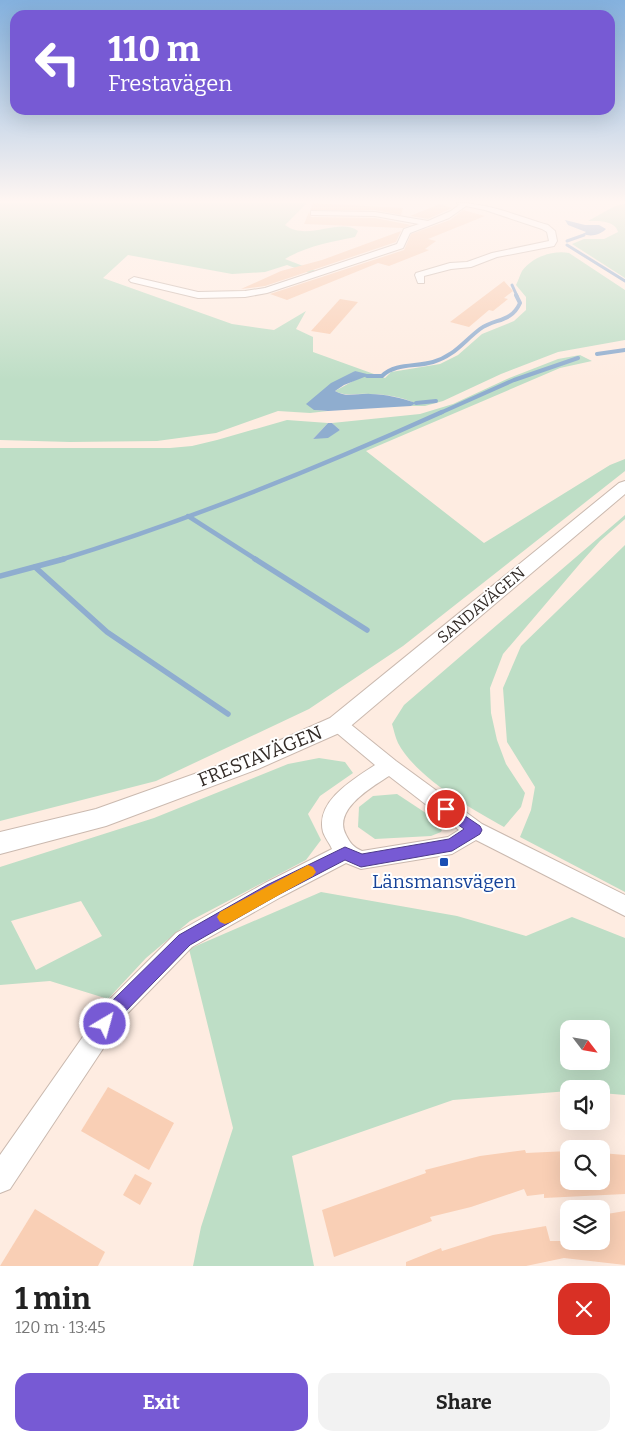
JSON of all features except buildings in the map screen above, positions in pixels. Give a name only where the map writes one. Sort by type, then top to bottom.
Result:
[{"type":"street","points":[[134,280],[198,295],[245,294],[267,290],[351,262]]},
{"type":"street","points":[[421,281],[419,275],[450,266],[468,265],[476,262]]},
{"type":"street","name":"SANDAVÄGEN","points":[[338,724],[625,486]]},
{"type":"street","name":"FRESTAVÄGEN","points":[[0,843],[98,819],[250,763],[338,724],[389,766],[475,830],[625,906]]},
{"type":"street","points":[[389,766],[353,790],[334,812],[333,831],[345,853],[361,860],[452,845],[475,830]]},
{"type":"street","points":[[0,1179],[116,1009],[184,940],[272,890],[345,853]]},
{"type":"green space","points":[[0,262],[120,262],[103,278],[232,324],[274,330],[306,311],[296,329],[313,337],[313,352],[385,378],[391,372],[440,364],[458,355],[482,334],[514,321],[526,310],[526,297],[516,285],[522,271],[531,262],[583,262],[625,290],[625,340],[558,352],[501,374],[443,401],[425,406],[411,406],[415,403],[393,396],[347,394],[335,391],[357,379],[355,371],[314,410],[328,411],[310,413],[278,411],[216,433],[157,441],[70,442],[0,440]]},
{"type":"green space","points":[[167,262],[293,262],[316,271],[309,273],[287,265],[265,272],[232,274]]},
{"type":"green space","points":[[600,262],[625,262],[625,278]]},
{"type":"green space","points":[[580,355],[592,361],[560,368],[366,451],[484,543],[610,465],[625,459],[625,471],[403,646],[309,709],[156,781],[0,821],[0,448],[170,448],[192,446],[287,420],[328,423],[313,439],[340,430],[332,423],[420,414],[453,404],[507,379],[558,359]]},
{"type":"green space","points":[[625,515],[625,519],[600,541],[503,654],[490,688],[491,713],[497,740],[506,764],[525,793],[521,807],[504,827],[476,811],[431,780],[407,756],[398,743],[392,724],[404,705]]},
{"type":"green space","points":[[625,545],[625,892],[520,837],[531,810],[535,787],[507,742],[503,688],[521,646]]},
{"type":"green space","points":[[319,758],[345,762],[353,773],[320,796],[308,814],[321,840],[306,860],[190,921],[146,958],[108,999],[50,981],[0,985],[0,867],[154,818],[288,764]],"holes":[[[81,901],[102,936],[36,970],[11,921]]]},
{"type":"green space","points":[[397,794],[444,825],[441,832],[431,836],[375,839],[358,827],[359,807],[373,796]]},
{"type":"green space","points":[[321,892],[457,916],[526,936],[572,917],[625,938],[625,1095],[610,1094],[610,1080],[560,1080],[560,1092],[453,1100],[292,1156],[314,1266],[193,1266],[201,1227],[233,1128],[189,949]]},
{"type":"water","points":[[355,371],[367,374],[367,376],[344,385],[335,391],[348,395],[376,394],[416,403],[411,406],[328,411],[314,410],[306,404],[331,383]]},
{"type":"water","points":[[328,423],[332,423],[340,430],[328,438],[313,439]]},
{"type":"waterway","points":[[595,262],[625,281]]},
{"type":"waterway","points":[[512,285],[517,296]]},
{"type":"waterway","points":[[367,376],[382,376],[393,369],[426,364],[447,356],[480,329],[512,314],[520,303],[516,295]]},
{"type":"waterway","points":[[597,354],[625,350]]},
{"type":"waterway","points":[[440,413],[514,380],[578,358]]},
{"type":"waterway","points":[[416,403],[436,401]]},
{"type":"waterway","points":[[188,516],[348,453],[442,412]]},
{"type":"waterway","points":[[60,560],[188,516]]},
{"type":"waterway","points":[[188,516],[257,560]]},
{"type":"waterway","points":[[0,576],[64,559]]},
{"type":"waterway","points":[[255,559],[367,630]]},
{"type":"waterway","points":[[35,567],[107,632],[228,714]]},
{"type":"slow traffic","points":[[225,917],[308,872]]},
{"type":"place","name":"Länsmansvägen","points":[[444,862]]},
{"type":"route","points":[[105,1024],[116,1009],[184,940],[272,890],[345,853],[361,860],[452,845],[475,830],[446,809]]}]
